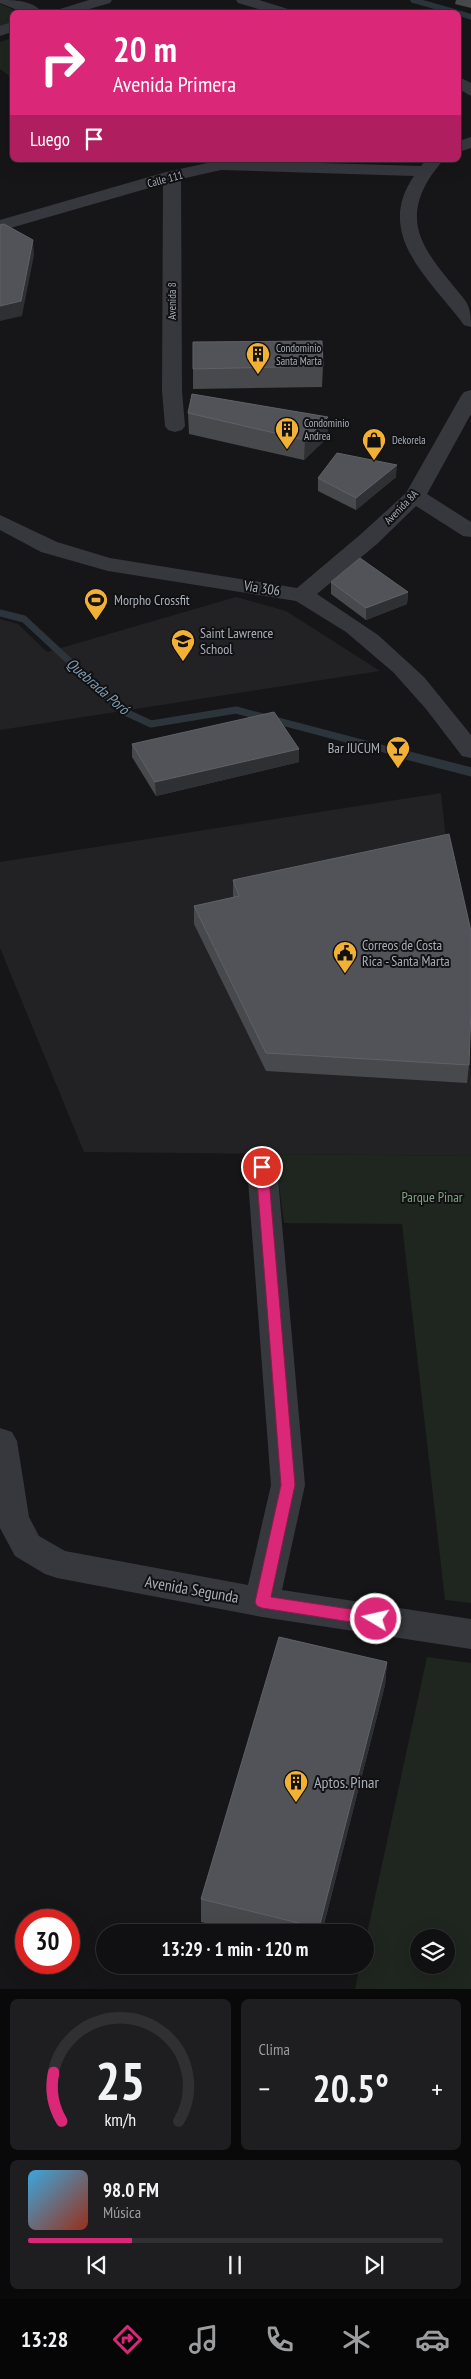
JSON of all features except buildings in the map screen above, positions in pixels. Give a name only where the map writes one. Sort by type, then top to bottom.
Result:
[{"type":"street","points":[[5,0],[29,10]]},
{"type":"street","points":[[72,10],[106,0]]},
{"type":"street","points":[[243,0],[276,10]]},
{"type":"street","points":[[430,165],[410,203],[408,227],[416,250],[471,321]]},
{"type":"street","name":"Calle 111","points":[[0,226],[172,176],[221,166],[430,165]]},
{"type":"street","name":"Avenida 8","points":[[172,176],[172,391],[175,426]]},
{"type":"street","name":"Avenida 8A","points":[[302,595],[369,539],[415,496],[471,396]]},
{"type":"street","points":[[415,496],[471,531]]},
{"type":"street","name":"Vía 306","points":[[0,521],[49,547],[108,564],[302,595],[329,610],[391,657],[429,696],[471,751]]},
{"type":"street","points":[[262,1167],[288,1485],[262,1602]]},
{"type":"street","name":"Avenida Segunda","points":[[0,1441],[12,1518],[27,1546],[56,1564],[262,1602],[471,1634]]},
{"type":"shaded area","name":"Saint Lawrence School","points":[[236,597],[286,611],[380,671],[0,730],[0,619],[18,624],[47,652]]},
{"type":"shaded area","points":[[441,793],[471,1077],[471,1156],[84,1152],[0,948],[0,862]]},
{"type":"green space","points":[[0,4],[14,10],[10,10],[10,26],[0,28]]},
{"type":"green space","points":[[10,39],[10,76],[0,69],[0,42]]},
{"type":"green space","name":"Parque Pinar","points":[[275,1154],[471,1156],[471,1603],[445,1600],[402,1224],[284,1223]]},
{"type":"green space","points":[[427,1657],[471,1663],[471,1989],[355,1989],[358,1974],[374,1974],[374,1924],[369,1924]]},
{"type":"waterway","points":[[413,0],[448,10]]},
{"type":"waterway","points":[[461,14],[471,17]]},
{"type":"waterway","name":"Quebrada Poró","points":[[0,613],[24,619],[123,711],[151,724],[236,710],[407,755]]},
{"type":"waterway","name":"Quebrada Poró","points":[[402,754],[471,772]]},
{"type":"place","name":"Condominio Santa Marta","points":[[258,375]]},
{"type":"place","name":"Condominio Andrea","points":[[287,450]]},
{"type":"place","name":"Dekorela","points":[[374,461]]},
{"type":"place","name":"Morpho Crossfit","points":[[96,621]]},
{"type":"place","name":"Saint Lawrence School","points":[[183,662]]},
{"type":"place","name":"Bar JUCUM","points":[[398,769]]},
{"type":"place","name":"Correos de Costa Rica - Santa Marta","points":[[345,974]]},
{"type":"place","name":"Aptos. Pinar","points":[[296,1803]]},
{"type":"route","points":[[262,1167],[288,1485],[262,1602],[376,1619]]}]
